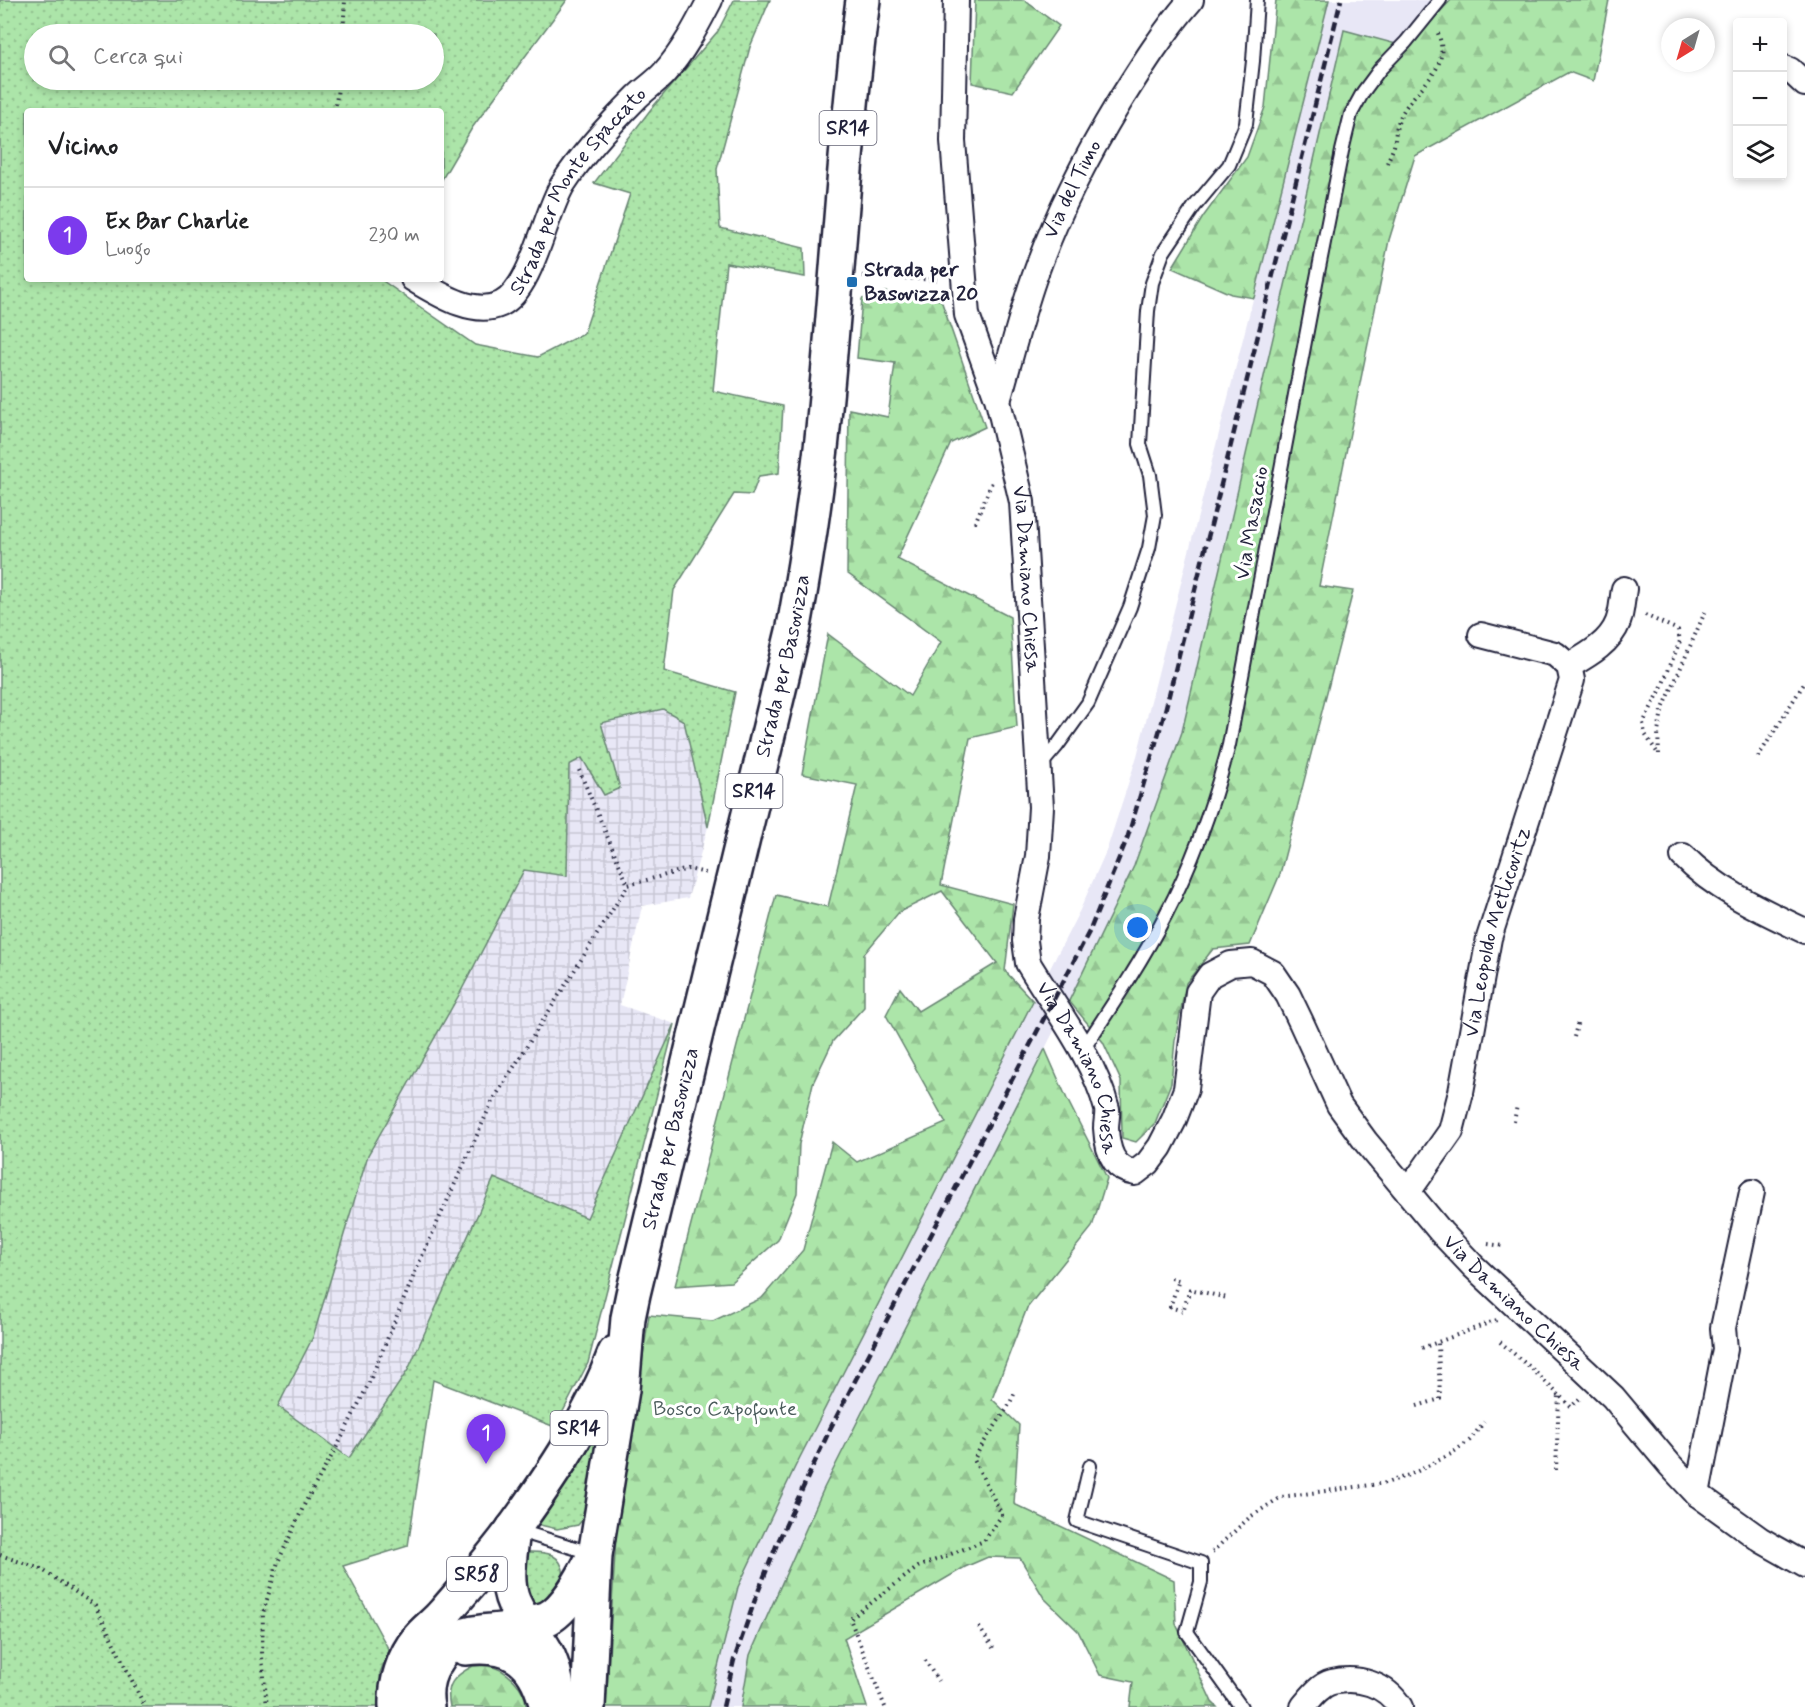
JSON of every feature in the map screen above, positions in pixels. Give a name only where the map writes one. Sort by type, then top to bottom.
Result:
[{"type":"main road","name":"Strada per Basovizza","points":[[440,1619],[513,1529],[583,1421],[605,1380],[628,1318],[794,627],[810,539],[821,447],[853,69],[863,0]]},
{"type":"main road","name":"Strada per Basovizza","points":[[578,1704],[595,1555],[622,1390],[628,1318]]},
{"type":"main road","name":"Strada per Basovizza","points":[[513,1529],[508,1574],[513,1601],[526,1623],[547,1619],[561,1607],[578,1586],[595,1555]]},
{"type":"main road","points":[[440,1619],[466,1612],[490,1611],[526,1623],[553,1636],[570,1655],[578,1704]]},
{"type":"main road","name":"SR58","points":[[396,1707],[396,1693],[404,1664],[418,1639],[440,1619]]},
{"type":"main road","points":[[427,1707],[425,1697],[427,1677],[449,1643],[462,1635],[501,1630],[526,1623]]},
{"type":"main road","points":[[441,1654],[485,1645],[504,1649],[519,1657],[531,1668],[540,1685],[546,1707]]},
{"type":"street","name":"Strada per Monte Spaccato","points":[[419,282],[460,302],[485,309],[503,303],[520,289],[562,186],[578,162],[618,117],[664,74],[682,49],[710,0]]},
{"type":"street","name":"Via Damiano Chiesa","points":[[956,0],[953,141],[967,315],[998,401],[1022,502],[1041,807],[1038,856],[1026,919],[1025,941],[1028,963],[1097,1081],[1108,1112],[1106,1128],[1112,1158],[1119,1168],[1135,1173],[1149,1163],[1160,1147],[1186,1089],[1198,992],[1210,975],[1231,964],[1252,962],[1273,973],[1302,1022],[1339,1105],[1366,1142],[1473,1266],[1613,1397],[1697,1494],[1761,1540],[1805,1564]]},
{"type":"street","name":"Via del Timo","points":[[998,401],[1034,277],[1066,196],[1089,152],[1137,74],[1173,20],[1191,0]]},
{"type":"street","points":[[1787,69],[1805,84]]},
{"type":"street","points":[[1481,635],[1555,654],[1569,666],[1590,654],[1608,639],[1618,623],[1624,590]]},
{"type":"street","name":"Via Leopoldo Metlicovitz","points":[[1408,1192],[1451,1131],[1461,1092],[1490,938],[1572,680],[1569,666]]},
{"type":"street","points":[[1683,856],[1696,869],[1723,887],[1763,911],[1805,931]]},
{"type":"street","points":[[1697,1494],[1725,1349],[1723,1328],[1752,1192]]},
{"type":"street","points":[[1304,1707],[1313,1695],[1331,1683],[1353,1681],[1375,1684],[1394,1697],[1400,1707]]},
{"type":"lane","points":[[1039,768],[1088,703],[1130,607],[1149,548],[1155,515],[1150,476],[1140,444],[1148,311],[1152,283],[1163,253],[1194,207],[1229,165],[1246,124],[1257,0]]},
{"type":"lane","name":"Via Masaccio","points":[[1082,1052],[1123,989],[1167,913],[1203,831],[1218,790],[1232,734],[1307,328],[1351,114],[1363,92],[1380,69],[1440,0]]},
{"type":"lane","points":[[1089,1466],[1077,1521],[1201,1563],[1201,1582],[1187,1632],[1241,1707]]},
{"type":"lane","points":[[513,1529],[595,1555]]},
{"type":"path","points":[[344,24],[345,0]]},
{"type":"path","points":[[1387,163],[1394,145],[1398,122],[1412,100],[1438,68],[1442,51],[1441,40],[1429,15]]},
{"type":"path","points":[[335,108],[338,90]]},
{"type":"path","points":[[836,274],[965,282]]},
{"type":"path","points":[[975,523],[995,473]]},
{"type":"path","points":[[1644,614],[1678,630],[1680,641],[1660,691],[1643,723],[1645,734],[1659,755],[1658,732],[1662,711],[1705,612]]},
{"type":"path","points":[[1758,757],[1805,682]]},
{"type":"path","points":[[579,770],[628,885]]},
{"type":"path","points":[[267,1707],[262,1658],[263,1613],[278,1562],[306,1501],[368,1385],[419,1263],[492,1102],[628,885],[688,869],[733,879]]},
{"type":"path","points":[[1574,1037],[1578,1021]]},
{"type":"path","points":[[1514,1122],[1517,1105]]},
{"type":"path","points":[[1488,1244],[1503,1246]]},
{"type":"path","points":[[1170,1278],[1179,1280],[1170,1307],[1184,1311],[1190,1289],[1227,1299]]},
{"type":"path","points":[[1422,1348],[1498,1320]]},
{"type":"path","points":[[1500,1342],[1530,1367],[1571,1407]]},
{"type":"path","points":[[1416,1406],[1440,1399],[1438,1343]]},
{"type":"path","points":[[885,1707],[850,1618],[918,1567],[984,1541],[1002,1515],[974,1460],[981,1445],[1009,1408],[1015,1392]]},
{"type":"path","points":[[1556,1470],[1559,1395]]},
{"type":"path","points":[[1201,1563],[1250,1517],[1281,1497],[1386,1483],[1414,1473],[1451,1454],[1470,1440],[1484,1422]]},
{"type":"path","points":[[0,1555],[41,1569],[95,1605],[145,1707]]},
{"type":"path","points":[[979,1627],[993,1648]]},
{"type":"path","points":[[925,1660],[938,1681]]},
{"type":"shaded area","points":[[1329,0],[1432,0],[1395,44],[1344,30],[1182,732],[1134,866],[1069,1001],[824,1488],[750,1655],[741,1707],[708,1707],[738,1587],[795,1467],[1080,910],[1107,849],[1137,756]]},
{"type":"shaded area","points":[[663,709],[684,721],[708,827],[688,898],[642,906],[620,1005],[675,1024],[587,1218],[494,1178],[408,1370],[348,1458],[278,1406],[313,1337],[368,1155],[459,995],[524,870],[567,875],[569,765],[582,757],[604,795],[620,788],[600,723]]},
{"type":"green space","points":[[0,0],[567,0],[472,128],[444,176],[444,108],[24,108],[24,282],[384,282],[475,345],[538,357],[584,333],[630,194],[594,183],[651,109],[718,31],[734,0],[770,0],[750,47],[717,169],[720,228],[804,248],[805,277],[726,263],[713,391],[783,406],[779,473],[759,476],[752,495],[734,494],[674,590],[664,671],[735,692],[708,827],[684,721],[663,709],[601,723],[620,788],[604,795],[582,758],[569,765],[567,876],[524,870],[459,995],[368,1155],[313,1337],[278,1406],[349,1458],[408,1370],[494,1178],[587,1218],[675,1024],[588,1363],[555,1427],[433,1380],[408,1546],[343,1566],[389,1650],[380,1673],[382,1707],[0,1707]]},
{"type":"green space","points":[[975,0],[1024,0],[1059,26],[1013,92],[972,83]]},
{"type":"green space","points":[[1276,0],[1329,0],[1254,298],[1231,294],[1172,268],[1203,217],[1247,157],[1265,107]]},
{"type":"green space","points":[[1451,0],[1609,0],[1593,81],[1569,72],[1415,156],[1389,240],[1319,586],[1353,591],[1280,874],[1250,945],[1213,949],[1186,983],[1175,1040],[1171,1083],[1155,1123],[1136,1142],[1122,1138],[1121,1081],[1103,1042],[1069,1001],[1134,866],[1182,732],[1344,30],[1407,47]]},
{"type":"green space","name":"Bosco Capofonte","points":[[885,292],[941,300],[985,427],[951,443],[897,559],[1010,617],[1017,727],[970,738],[941,885],[1013,904],[1005,971],[1033,1001],[795,1467],[738,1587],[708,1707],[606,1707],[616,1536],[649,1315],[713,1321],[762,1298],[803,1250],[832,1142],[857,1162],[946,1123],[886,1015],[900,988],[918,1011],[997,963],[942,891],[899,912],[864,954],[864,1007],[833,1041],[813,1083],[799,1144],[797,1193],[778,1240],[731,1282],[675,1286],[776,895],[828,907],[857,785],[802,774],[828,634],[910,696],[941,642],[847,573],[849,409],[888,417],[895,363],[857,358],[862,299]]},
{"type":"green space","name":"Bosco Capofonte","points":[[1045,1049],[1067,1099],[1107,1178],[1092,1227],[1027,1308],[992,1399],[1019,1425],[1014,1504],[1174,1580],[1176,1624],[1212,1702],[1217,1707],[1130,1707],[1133,1682],[1100,1675],[1078,1631],[1044,1598],[1020,1558],[988,1557],[965,1567],[844,1638],[867,1707],[741,1707],[750,1655],[824,1488]]},
{"type":"green space","points":[[603,1418],[587,1514],[578,1525],[557,1529],[536,1524]]},
{"type":"green space","points":[[524,1552],[542,1552],[552,1555],[563,1569],[564,1581],[560,1592],[539,1607],[531,1604],[525,1598]]},
{"type":"green space","points":[[473,1666],[495,1668],[508,1675],[523,1693],[526,1707],[450,1707],[449,1692],[452,1682]]},
{"type":"railway","points":[[723,1707],[734,1660],[756,1597],[777,1544],[831,1427],[1090,930],[1128,836],[1163,719],[1341,0]]},
{"type":"place","name":"Strada per Basovizza 20","points":[[852,282]]},
{"type":"place","name":"Ex Bar Charlie","points":[[486,1464]]}]
